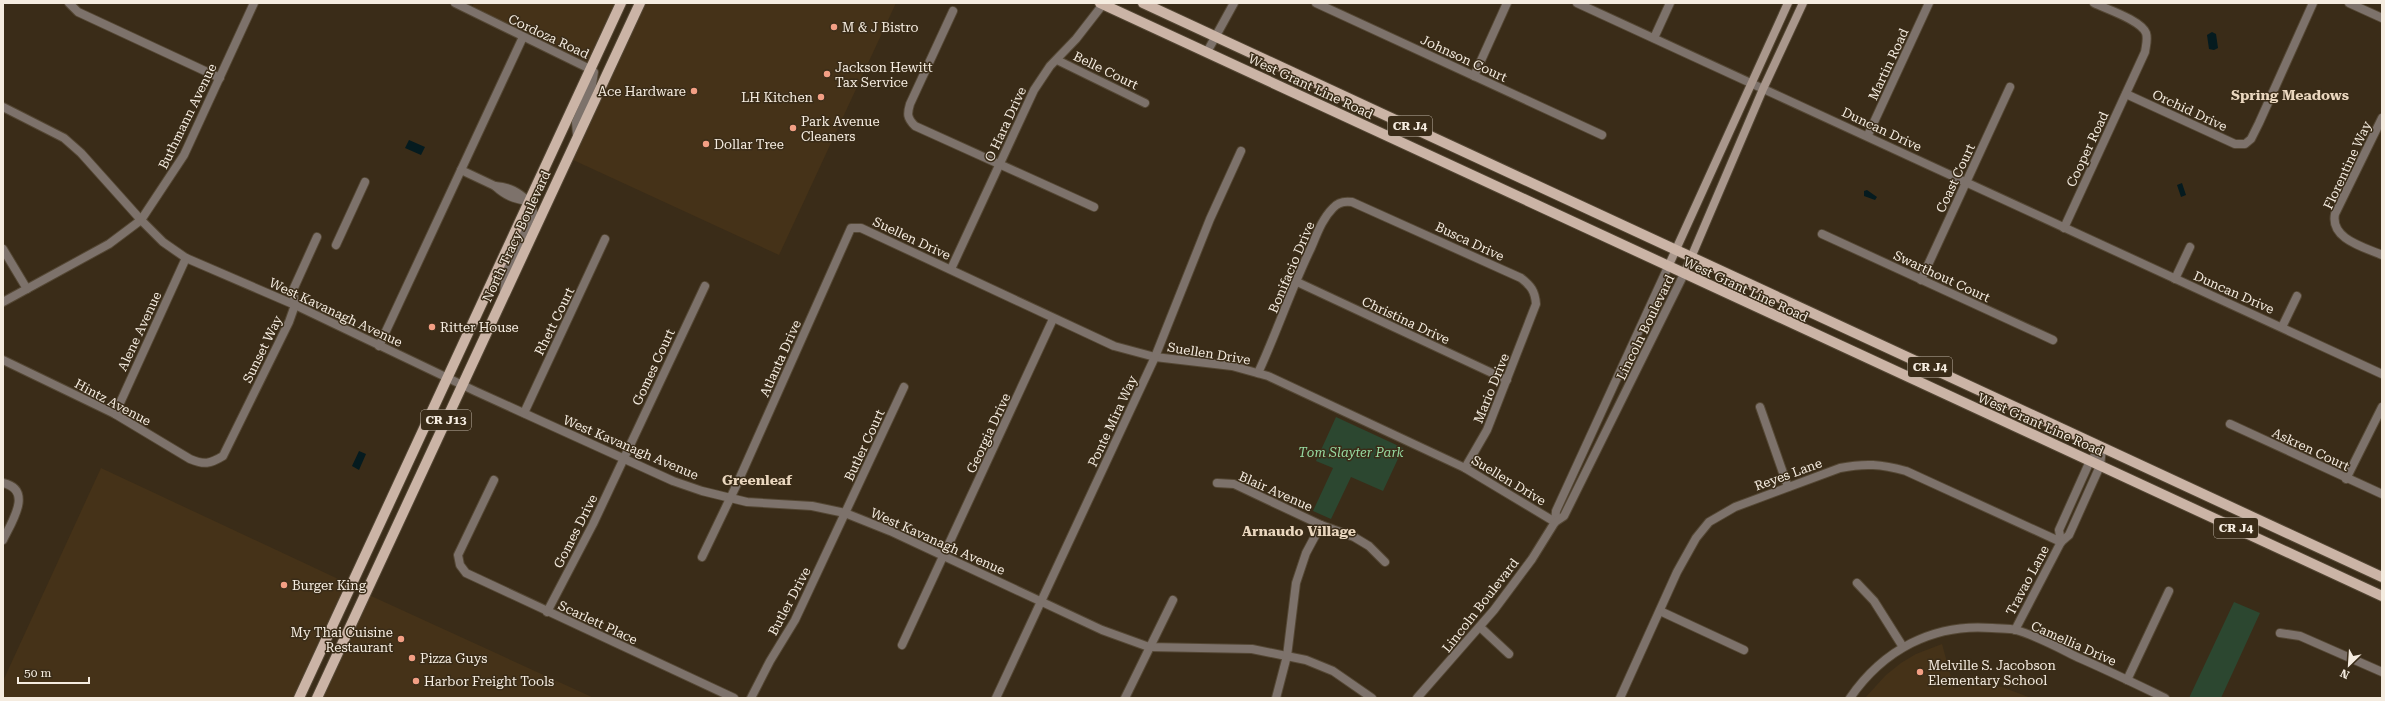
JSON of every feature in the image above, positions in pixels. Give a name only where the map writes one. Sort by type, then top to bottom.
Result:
[{"type":"main road","name":"North Tracy Boulevard","points":[[299,698],[621,3]]},
{"type":"main road","name":"North Tracy Boulevard","points":[[317,698],[640,3]]},
{"type":"main road","name":"West Grant Line Road","points":[[1102,3],[1668,267],[2100,466],[2379,592]]},
{"type":"main road","name":"West Grant Line Road","points":[[1143,3],[2382,577]]},
{"type":"street","name":"Buthmann Avenue","points":[[3,302],[109,244],[141,220],[184,154],[254,3]]},
{"type":"street","name":"Cordoza Road","points":[[455,3],[590,69]]},
{"type":"street","name":"O Hara Drive","points":[[950,269],[1034,90],[1044,73],[1057,60],[1102,3]]},
{"type":"street","points":[[1207,52],[1214,35],[1234,3]]},
{"type":"street","name":"Johnson Court","points":[[1316,3],[1602,135]]},
{"type":"street","points":[[1474,76],[1507,3]]},
{"type":"street","name":"Duncan Drive","points":[[1577,3],[1868,135],[2064,228],[2382,374]]},
{"type":"street","points":[[1654,38],[1670,3]]},
{"type":"street","name":"Lincoln Boulevard","points":[[1555,522],[1556,511],[1788,3]]},
{"type":"street","name":"Lincoln Boulevard","points":[[1417,698],[1480,627],[1532,559],[1555,522],[1564,516],[1583,481],[1684,274],[1763,88],[1803,3]]},
{"type":"street","name":"Martin Road","points":[[1868,135],[1929,3]]},
{"type":"street","name":"Cooper Road","points":[[2064,228],[2145,52],[2147,38],[2145,30],[2138,23],[2094,3]]},
{"type":"street","name":"Orchid Drive","points":[[2126,94],[2235,144],[2245,144],[2251,139],[2259,123],[2313,3]]},
{"type":"street","points":[[2349,3],[2382,18]]},
{"type":"street","points":[[70,5],[220,78]]},
{"type":"street","points":[[953,11],[910,104],[907,114],[909,119],[915,126],[1094,207]]},
{"type":"street","points":[[379,346],[523,37]]},
{"type":"street","name":"Belle Court","points":[[1057,60],[1145,103]]},
{"type":"street","points":[[577,136],[576,122],[595,76],[590,69]]},
{"type":"street","name":"Coast Court","points":[[1921,280],[2010,87]]},
{"type":"street","name":"West Kavanagh Avenue","points":[[3,107],[64,138],[81,153],[141,220],[163,242],[186,258],[295,305],[462,385],[673,481],[747,502],[812,506],[845,513],[890,531],[1102,630],[1149,647],[1252,649],[1306,660],[1333,671],[1372,698]]},
{"type":"street","name":"Florentine Way","points":[[2382,118],[2335,214],[2334,223],[2337,231],[2347,239],[2382,255]]},
{"type":"street","name":"Ponte Mira Way","points":[[996,698],[1155,357],[1210,219],[1241,151]]},
{"type":"street","points":[[461,170],[495,186],[504,195],[515,200],[528,201],[532,207],[533,212],[507,269],[504,293]]},
{"type":"street","points":[[336,245],[365,182]]},
{"type":"street","name":"Bonifacio Drive","points":[[1258,373],[1276,334],[1295,281],[1324,220],[1334,206],[1344,201],[1352,202],[1368,209]]},
{"type":"street","name":"Busca Drive","points":[[1368,209],[1521,278],[1530,285],[1536,294],[1536,304],[1533,315]]},
{"type":"street","name":"Suellen Drive","points":[[851,228],[861,228],[872,232],[1053,319],[1114,346],[1155,357],[1232,366],[1258,373],[1465,468],[1555,522]]},
{"type":"street","name":"Atlanta Drive","points":[[702,557],[851,228]]},
{"type":"street","name":"Swarthout Court","points":[[1822,234],[2053,340]]},
{"type":"street","name":"Sunset Way","points":[[211,464],[223,456],[295,305],[293,290],[318,237]]},
{"type":"street","name":"Rhett Court","points":[[524,413],[605,239]]},
{"type":"street","name":"Duncan Drive","points":[[2175,279],[2190,246]]},
{"type":"street","points":[[3,249],[27,289]]},
{"type":"street","name":"Alene Avenue","points":[[115,414],[186,258]]},
{"type":"street","name":"Christina Drive","points":[[1295,281],[1507,380]]},
{"type":"street","name":"Gomes Court","points":[[623,459],[705,286]]},
{"type":"street","name":"Duncan Drive","points":[[2282,328],[2296,296]]},
{"type":"street","name":"Mario Drive","points":[[1465,468],[1487,430],[1533,315]]},
{"type":"street","name":"Georgia Drive","points":[[902,645],[1053,319]]},
{"type":"street","name":"Hintz Avenue","points":[[3,360],[115,414],[190,459],[201,464],[211,464]]},
{"type":"street","name":"Butler Court","points":[[845,513],[904,387]]},
{"type":"street","points":[[1760,407],[1788,487]]},
{"type":"street","points":[[2346,479],[2382,407]]},
{"type":"street","name":"Askren Court","points":[[2230,424],[2346,479],[2382,494]]},
{"type":"street","name":"Travao Lane","points":[[2061,542],[2059,530],[2090,461],[2102,448]]},
{"type":"street","name":"Travao Lane","points":[[2015,630],[2061,542],[2069,535],[2100,466],[2102,448]]},
{"type":"street","name":"Gomes Drive","points":[[547,612],[583,544],[623,459]]},
{"type":"street","name":"Reyes Lane","points":[[1620,698],[1677,572],[1696,538],[1709,522],[1735,507],[1840,468],[1857,465],[1883,464],[1906,471],[2061,542]]},
{"type":"street","name":"Scarlett Place","points":[[494,480],[460,549],[458,560],[462,570],[471,576],[547,612],[734,698]]},
{"type":"street","points":[[3,483],[10,484],[17,490],[20,498],[19,508],[3,540]]},
{"type":"street","name":"Blair Avenue","points":[[1217,483],[1234,484],[1321,525],[1354,537],[1369,546],[1385,562]]},
{"type":"street","name":"Butler Drive","points":[[751,698],[770,661],[795,620],[845,513]]},
{"type":"street","points":[[1276,698],[1287,656],[1296,583],[1306,553],[1321,525]]},
{"type":"street","points":[[1857,582],[1874,601],[1902,647]]},
{"type":"street","points":[[2127,680],[2169,591]]},
{"type":"street","points":[[1125,698],[1173,600]]},
{"type":"street","points":[[1660,610],[1744,650]]},
{"type":"street","points":[[1480,627],[1509,654]]},
{"type":"street","name":"Camellia Drive","points":[[1850,698],[1862,680],[1877,665],[1902,647],[1927,635],[1946,630],[1981,627],[2015,630],[2040,639],[2165,698]]},
{"type":"street","points":[[2280,633],[2306,638],[2382,672]]},
{"type":"shaded area","points":[[474,3],[619,3],[590,63],[472,8]]},
{"type":"shaded area","points":[[646,3],[896,3],[779,255],[571,159]]},
{"type":"shaded area","points":[[101,468],[349,584],[296,698],[3,698],[3,681]]},
{"type":"shaded area","points":[[369,595],[594,698],[322,698]]},
{"type":"shaded area","name":"Melville S. Jacobson Elementary School","points":[[1942,644],[1954,688],[1979,684],[2002,687],[2031,698],[1865,698],[1886,675],[1901,663],[1916,654]]},
{"type":"green space","name":"Tom Slayter Park","points":[[1336,417],[1403,448],[1383,491],[1351,477],[1331,519],[1313,511],[1333,468],[1316,461]]},
{"type":"green space","points":[[2234,602],[2260,613],[2221,698],[2189,698]]},
{"type":"water","points":[[2212,32],[2216,34],[2218,48],[2214,50],[2209,49],[2207,35]]},
{"type":"water","points":[[409,140],[425,147],[421,155],[405,148]]},
{"type":"water","points":[[2182,183],[2186,195],[2181,197],[2177,185]]},
{"type":"water","points":[[1867,190],[1877,197],[1875,200],[1864,196],[1864,191]]},
{"type":"water","points":[[359,451],[366,454],[359,470],[352,466]]},
{"type":"place","name":"M & J Bistro","points":[[834,27]]},
{"type":"place","name":"Jackson Hewitt Tax Service","points":[[827,74]]},
{"type":"place","name":"Ace Hardware","points":[[694,91]]},
{"type":"place","name":"LH Kitchen","points":[[821,97]]},
{"type":"place","name":"Park Avenue Cleaners","points":[[793,128]]},
{"type":"place","name":"Dollar Tree","points":[[706,144]]},
{"type":"place","name":"Ritter House","points":[[432,327]]},
{"type":"place","name":"Burger King","points":[[284,585]]},
{"type":"place","name":"My Thai Cuisine Restaurant","points":[[401,639]]},
{"type":"place","name":"Pizza Guys","points":[[412,658]]},
{"type":"place","name":"Melville S. Jacobson Elementary School","points":[[1920,672]]},
{"type":"place","name":"Harbor Freight Tools","points":[[416,681]]},
{"type":"district","name":"Spring Meadows","points":[[2290,95]]},
{"type":"district","name":"Greenleaf","points":[[757,480]]},
{"type":"district","name":"Arnaudo Village","points":[[1299,531]]}]
